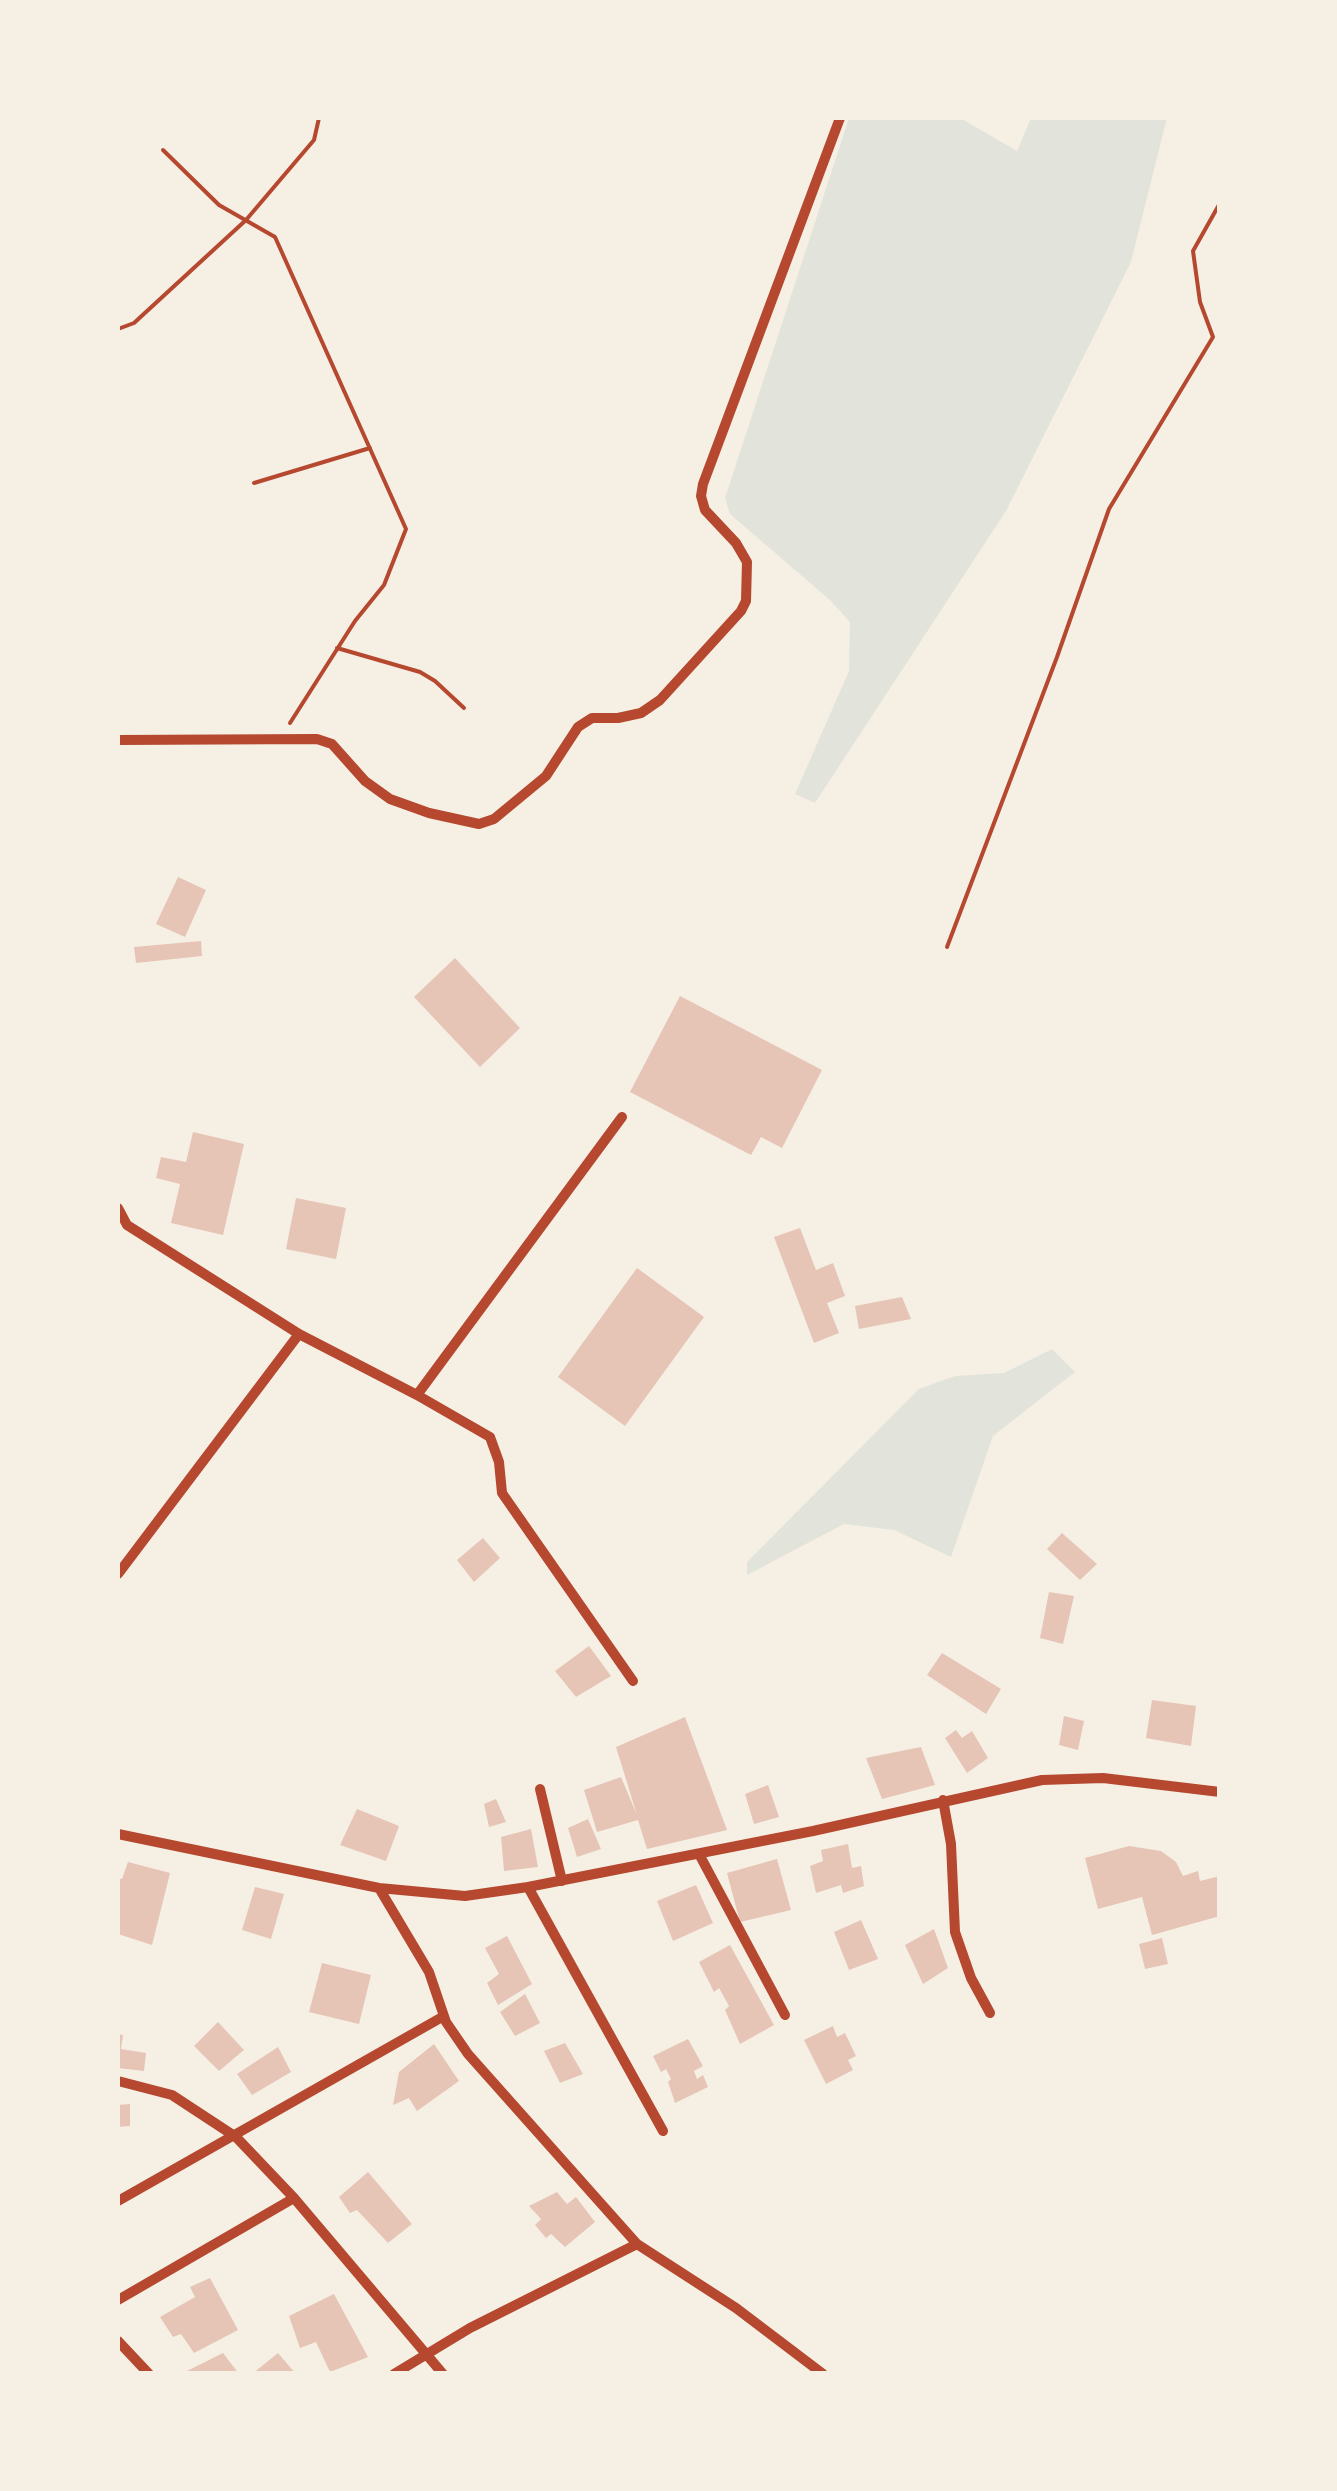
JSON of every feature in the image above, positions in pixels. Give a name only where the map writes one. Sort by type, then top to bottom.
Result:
[{"type":"street","points":[[118,740],[317,739],[332,744],[364,780],[390,798],[429,814],[479,824],[494,819],[546,776],[578,727],[592,718],[641,713],[660,700],[730,624],[746,601],[747,562],[702,504],[702,484],[840,118]]},
{"type":"street","points":[[417,1394],[622,1117]]},
{"type":"street","points":[[118,1208],[127,1225],[300,1334],[417,1394],[490,1437],[500,1462],[502,1493],[633,1681]]},
{"type":"street","points":[[118,1574],[300,1334]]},
{"type":"street","points":[[118,1834],[379,1888],[444,1896],[562,1881],[1021,1783],[1079,1777],[1220,1792]]},
{"type":"street","points":[[540,1789],[562,1881]]},
{"type":"street","points":[[943,1800],[955,1932],[970,1978],[990,2013]]},
{"type":"street","points":[[699,1854],[784,2015]]},
{"type":"street","points":[[528,1887],[663,2131]]},
{"type":"street","points":[[379,1888],[429,1972],[444,2016],[468,2054],[638,2244],[736,2308],[823,2373]]},
{"type":"street","points":[[118,2201],[444,2016]]},
{"type":"street","points":[[118,2081],[172,2095],[236,2137],[294,2198],[443,2374]]},
{"type":"street","points":[[118,2300],[294,2198]]},
{"type":"street","points":[[394,2374],[498,2313],[638,2244]]},
{"type":"street","points":[[118,2341],[149,2374]]},
{"type":"path","points":[[118,329],[134,323],[246,220],[314,140],[319,118]]},
{"type":"path","points":[[164,150],[219,205],[275,236],[406,529],[384,585],[337,648],[280,740]]},
{"type":"path","points":[[947,947],[1109,509],[1213,337],[1200,302],[1193,251],[1220,203]]},
{"type":"path","points":[[254,484],[370,448]]},
{"type":"path","points":[[337,648],[420,672],[464,708]]},
{"type":"shaded area","points":[[849,118],[960,118],[1017,151],[1031,118],[1167,118],[1131,262],[1006,511],[815,803],[795,794],[849,671],[850,622],[730,514],[725,498]]},
{"type":"shaded area","points":[[1052,1349],[1075,1372],[993,1436],[951,1557],[894,1530],[844,1524],[747,1575],[747,1562],[919,1389],[955,1376],[1004,1373]]},
{"type":"building","points":[[178,877],[206,890],[185,937],[156,924]]},
{"type":"building","points":[[201,941],[202,956],[136,963],[134,947]]},
{"type":"building","points":[[455,958],[520,1028],[480,1067],[414,997]]},
{"type":"building","points":[[680,996],[822,1070],[782,1148],[761,1137],[751,1155],[630,1092]]},
{"type":"building","points":[[193,1132],[244,1144],[223,1235],[171,1223],[180,1184],[156,1178],[161,1157],[186,1162]]},
{"type":"building","points":[[296,1198],[346,1208],[336,1259],[286,1249]]},
{"type":"building","points":[[800,1228],[816,1270],[833,1263],[845,1296],[827,1303],[839,1333],[814,1343],[774,1237]]},
{"type":"building","points":[[637,1268],[704,1317],[625,1426],[558,1377]]},
{"type":"building","points":[[902,1297],[911,1319],[859,1329],[855,1306]]},
{"type":"building","points":[[1062,1533],[1097,1564],[1080,1580],[1047,1549]]},
{"type":"building","points":[[483,1538],[500,1558],[474,1582],[457,1560]]},
{"type":"building","points":[[1049,1592],[1074,1596],[1063,1644],[1040,1638]]},
{"type":"building","points":[[589,1646],[611,1676],[576,1697],[555,1671]]},
{"type":"building","points":[[942,1653],[1001,1689],[986,1714],[927,1675]]},
{"type":"building","points":[[1152,1700],[1196,1706],[1191,1746],[1146,1738]]},
{"type":"building","points":[[1064,1716],[1084,1721],[1078,1750],[1059,1745]]},
{"type":"building","points":[[685,1717],[727,1830],[647,1849],[638,1820],[597,1832],[584,1790],[621,1777],[637,1815],[616,1747]]},
{"type":"building","points":[[956,1730],[962,1738],[972,1731],[988,1758],[967,1773],[945,1738]]},
{"type":"building","points":[[921,1747],[935,1785],[882,1799],[866,1758]]},
{"type":"building","points":[[768,1785],[779,1817],[754,1824],[745,1794]]},
{"type":"building","points":[[496,1799],[506,1822],[489,1827],[484,1804]]},
{"type":"building","points":[[357,1809],[399,1826],[386,1861],[340,1845]]},
{"type":"building","points":[[588,1819],[601,1849],[577,1857],[568,1828]]},
{"type":"building","points":[[531,1829],[538,1867],[504,1871],[501,1837]]},
{"type":"building","points":[[848,1844],[852,1868],[861,1866],[864,1886],[843,1893],[841,1885],[816,1893],[810,1866],[823,1861],[821,1850]]},
{"type":"building","points":[[1129,1846],[1161,1851],[1176,1862],[1183,1876],[1198,1871],[1200,1881],[1220,1876],[1220,1916],[1152,1935],[1142,1897],[1098,1909],[1085,1858]]},
{"type":"building","points":[[777,1859],[791,1910],[740,1922],[727,1873]]},
{"type":"building","points":[[128,1862],[170,1873],[152,1945],[118,1934],[118,1878],[122,1879]]},
{"type":"building","points":[[696,1885],[713,1923],[673,1941],[657,1901]]},
{"type":"building","points":[[255,1887],[284,1894],[271,1939],[242,1930]]},
{"type":"building","points":[[861,1920],[878,1959],[849,1970],[834,1932]]},
{"type":"building","points":[[934,1929],[948,1968],[923,1984],[905,1945]]},
{"type":"building","points":[[507,1936],[532,1984],[498,2005],[487,1983],[499,1974],[485,1948]]},
{"type":"building","points":[[1162,1938],[1168,1964],[1145,1969],[1139,1944]]},
{"type":"building","points":[[730,1945],[774,2025],[740,2044],[725,2010],[729,2006],[719,1988],[714,1992],[699,1962]]},
{"type":"building","points":[[322,1963],[371,1975],[359,2024],[309,2012]]},
{"type":"building","points":[[525,1994],[540,2023],[515,2036],[500,2012]]},
{"type":"building","points":[[218,2022],[244,2050],[219,2071],[194,2046]]},
{"type":"building","points":[[833,2026],[837,2037],[845,2033],[856,2056],[848,2060],[853,2070],[826,2084],[804,2040]]},
{"type":"building","points":[[118,2034],[123,2035],[121,2049],[146,2053],[144,2071],[118,2068]]},
{"type":"building","points":[[688,2039],[703,2066],[694,2071],[697,2079],[703,2075],[708,2087],[675,2103],[668,2082],[671,2079],[666,2069],[661,2072],[653,2056]]},
{"type":"building","points":[[565,2043],[583,2074],[560,2083],[544,2051]]},
{"type":"building","points":[[434,2044],[459,2081],[417,2111],[409,2098],[393,2105],[399,2072]]},
{"type":"building","points":[[278,2047],[291,2072],[252,2095],[237,2074]]},
{"type":"building","points":[[130,2104],[130,2126],[118,2127],[118,2105]]},
{"type":"building","points":[[368,2172],[412,2224],[388,2243],[357,2210],[350,2213],[339,2197]]},
{"type":"building","points":[[557,2192],[567,2204],[576,2197],[595,2222],[565,2247],[551,2234],[546,2238],[535,2225],[541,2219],[529,2206]]},
{"type":"building","points":[[210,2278],[238,2330],[194,2353],[181,2334],[173,2337],[160,2317],[195,2297],[190,2287]]},
{"type":"building","points":[[334,2294],[368,2357],[330,2372],[316,2342],[300,2348],[289,2316]]},
{"type":"building","points":[[223,2353],[239,2374],[181,2374]]},
{"type":"building","points":[[278,2353],[296,2374],[252,2374]]}]
